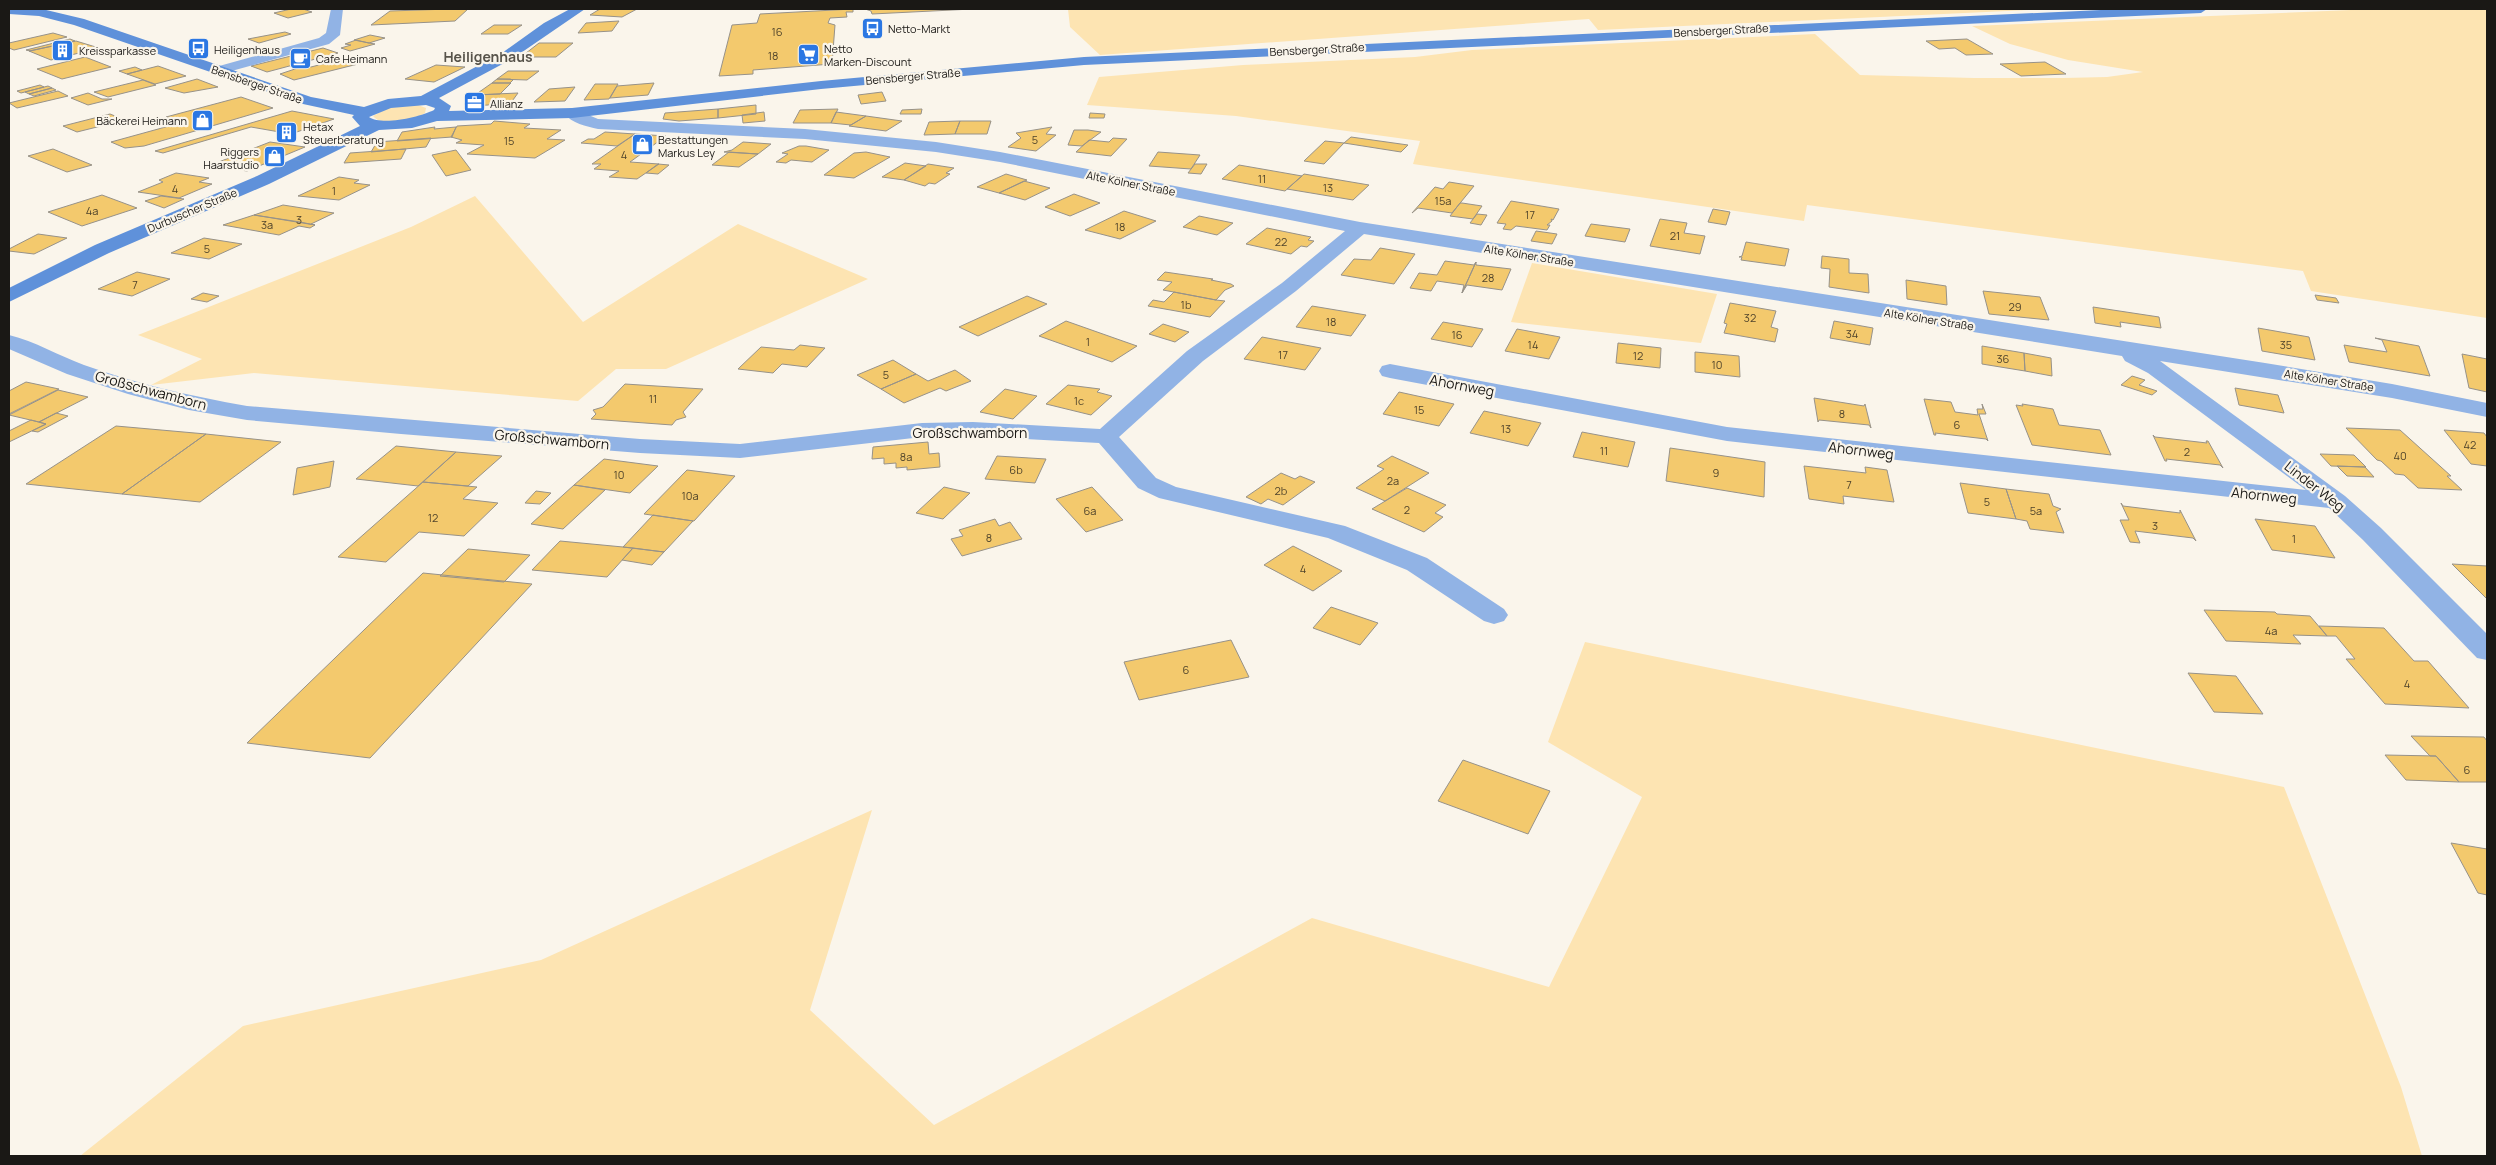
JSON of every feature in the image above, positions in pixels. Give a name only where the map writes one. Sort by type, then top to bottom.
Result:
[{"type":"main road","points":[[424,100],[508,56],[549,26],[579,9]]},
{"type":"main road","name":"Bensberger Straße","points":[[9,10],[39,12],[79,22],[217,71],[370,119],[412,123],[435,116],[572,113],[830,84],[1084,61],[2200,9]]},
{"type":"main road","points":[[370,119],[389,104],[424,100],[440,103],[443,106],[444,110],[435,116]]},
{"type":"main road","name":"Durbuscher Straße","points":[[9,296],[102,250],[263,180],[370,119]]},
{"type":"street","points":[[217,71],[324,41],[333,35],[337,9]]},
{"type":"street","name":"Alte Kölner Straße","points":[[572,113],[585,121],[598,124],[805,134],[936,147],[1000,157],[1360,228],[2120,350],[2304,376],[2487,410]]},
{"type":"street","points":[[1360,228],[1289,287],[1195,356],[1106,436],[1147,483],[1168,493],[1336,532],[1417,564],[1494,615]]},
{"type":"street","name":"Großschwamborn","points":[[9,341],[75,369],[136,390],[189,403],[247,413],[410,428],[640,446],[740,451],[922,430],[973,430],[1106,436]]},
{"type":"street","name":"Linder Weg","points":[[2120,350],[2156,368],[2336,501],[2372,534],[2487,650]]},
{"type":"street","name":"Ahornweg","points":[[1390,371],[1639,419],[1728,434],[2336,501]]},
{"type":"shaded area","points":[[1068,9],[2050,9],[1598,30],[1589,19],[1100,55],[1070,27]]},
{"type":"shaded area","points":[[2374,9],[2487,9],[2487,318],[2311,291],[2303,271],[1807,205],[1804,221],[1413,164],[1420,141],[1236,116],[1087,105],[1099,77],[1243,65],[1415,57],[1472,50],[1815,34],[1860,75],[1974,78],[2107,77],[2143,72],[2068,60],[2010,44],[1972,26]]},
{"type":"shaded area","points":[[418,105],[426,108],[425,113],[398,122],[383,122],[373,116],[388,108]]},
{"type":"shaded area","points":[[475,196],[583,322],[738,224],[868,279],[666,369],[616,369],[578,401],[254,373],[151,385],[202,359],[138,335],[411,227]]},
{"type":"shaded area","points":[[1532,263],[1717,294],[1701,343],[1511,322]]},
{"type":"shaded area","points":[[1585,642],[2284,787],[2401,1087],[2422,1156],[80,1156],[243,1026],[541,960],[872,810],[810,1010],[934,1125],[1312,918],[1549,987],[1642,797],[1548,742]]},
{"type":"building","points":[[291,9],[303,9],[312,12],[288,18],[274,13]]},
{"type":"building","points":[[468,9],[455,21],[371,25],[390,11]]},
{"type":"building","points":[[600,9],[637,9],[622,17],[590,15]]},
{"type":"building","points":[[853,9],[853,12],[846,12],[847,17],[830,18],[828,23],[835,25],[832,64],[753,70],[753,74],[719,76],[732,25],[757,23],[760,14]]},
{"type":"building","points":[[865,9],[972,9],[872,14],[871,11]]},
{"type":"building","points":[[619,21],[612,31],[578,33],[586,23]]},
{"type":"building","points":[[494,25],[522,25],[508,34],[481,34]]},
{"type":"building","points":[[285,32],[291,34],[259,43],[248,39]]},
{"type":"building","points":[[53,33],[67,37],[14,50],[9,48],[9,43]]},
{"type":"building","points":[[370,35],[385,38],[369,43],[354,40]]},
{"type":"building","points":[[70,39],[75,41],[30,51],[26,50]]},
{"type":"building","points":[[1967,39],[1993,54],[1966,55],[1955,48],[1939,49],[1926,41]]},
{"type":"building","points":[[356,40],[375,44],[350,51],[341,48],[351,45],[345,44]]},
{"type":"building","name":"Kreissparkasse","points":[[76,41],[99,48],[51,60],[29,51]]},
{"type":"building","points":[[539,43],[573,43],[556,57],[521,57]]},
{"type":"building","name":"Cafe Heimann","points":[[323,48],[338,53],[267,72],[251,66]]},
{"type":"building","points":[[85,57],[111,67],[62,79],[37,69]]},
{"type":"building","points":[[346,58],[362,63],[294,80],[280,74],[307,65],[311,67]]},
{"type":"building","points":[[2045,62],[2066,74],[2021,76],[2000,64]]},
{"type":"building","points":[[436,65],[465,67],[434,82],[405,79]]},
{"type":"building","points":[[158,66],[186,76],[155,84],[127,74]]},
{"type":"building","points":[[135,67],[142,70],[127,74],[119,71]]},
{"type":"building","points":[[508,71],[539,71],[527,80],[497,79]]},
{"type":"building","points":[[197,79],[218,87],[184,93],[165,88]]},
{"type":"building","points":[[497,79],[513,80],[510,83],[492,83]]},
{"type":"building","points":[[143,80],[156,85],[108,97],[94,92]]},
{"type":"building","points":[[492,83],[511,83],[500,94],[475,95]]},
{"type":"building","points":[[654,83],[648,95],[610,98],[617,86]]},
{"type":"building","points":[[595,84],[618,84],[609,99],[584,100]]},
{"type":"building","points":[[40,85],[44,87],[21,93],[17,91]]},
{"type":"building","points":[[48,86],[52,88],[29,94],[25,92]]},
{"type":"building","points":[[575,87],[565,101],[534,102],[549,89]]},
{"type":"building","points":[[52,88],[56,90],[34,96],[29,94]]},
{"type":"building","points":[[58,91],[68,96],[17,108],[9,103]]},
{"type":"building","points":[[882,92],[886,101],[861,104],[858,95]]},
{"type":"building","points":[[88,93],[102,99],[112,99],[88,105],[71,98]]},
{"type":"building","points":[[518,93],[510,104],[467,106],[464,104],[475,95]]},
{"type":"building","name":"Bäckerei Heimann","points":[[241,97],[273,108],[144,146],[125,148],[111,142],[180,123],[166,117]]},
{"type":"building","points":[[756,105],[756,114],[718,118],[718,109]]},
{"type":"building","points":[[718,109],[718,118],[679,121],[663,119],[665,113]]},
{"type":"building","points":[[838,109],[831,123],[793,123],[800,110]]},
{"type":"building","points":[[922,109],[921,114],[900,114],[902,110]]},
{"type":"building","name":"Hetax Steuerberatung","points":[[292,111],[334,119],[291,134],[251,127],[163,153],[155,151]]},
{"type":"building","points":[[764,112],[765,121],[743,123],[742,115]]},
{"type":"building","points":[[836,112],[866,116],[851,125],[831,123]]},
{"type":"building","points":[[1090,113],[1105,114],[1104,118],[1089,118]]},
{"type":"building","points":[[110,114],[125,120],[77,132],[63,126]]},
{"type":"building","points":[[866,116],[902,121],[886,131],[849,126]]},
{"type":"building","points":[[494,121],[530,124],[524,128],[561,130],[547,139],[565,140],[535,158],[467,154],[484,145],[456,143],[462,140],[451,137],[457,126],[491,124]]},
{"type":"building","points":[[960,121],[955,134],[924,135],[929,122]]},
{"type":"building","points":[[960,121],[991,121],[987,134],[955,134]]},
{"type":"building","points":[[435,127],[434,129],[456,127],[452,137],[397,141],[402,132]]},
{"type":"building","points":[[1052,127],[1046,134],[1056,135],[1036,151],[1008,147],[1021,138],[1016,133]]},
{"type":"building","points":[[1074,130],[1101,132],[1082,146],[1068,145]]},
{"type":"building","points":[[605,132],[635,134],[617,146],[581,143],[588,139],[594,139]]},
{"type":"building","points":[[635,134],[666,136],[630,162],[659,164],[637,179],[609,177],[619,171],[594,169],[601,164],[592,164]]},
{"type":"building","points":[[1351,137],[1408,145],[1401,152],[1344,143]]},
{"type":"building","points":[[431,138],[426,147],[371,152],[377,142]]},
{"type":"building","points":[[1113,138],[1127,139],[1111,156],[1076,152],[1089,140],[1109,142]]},
{"type":"building","points":[[1325,141],[1344,143],[1324,164],[1304,161]]},
{"type":"building","points":[[270,142],[305,147],[247,171],[211,165]]},
{"type":"building","points":[[743,142],[771,144],[758,154],[724,152],[732,150]]},
{"type":"building","points":[[799,146],[829,150],[812,162],[791,160],[786,163],[776,162],[788,154],[782,153]]},
{"type":"building","points":[[53,149],[92,165],[67,172],[28,156]]},
{"type":"building","points":[[406,149],[401,159],[344,163],[350,153]]},
{"type":"building","points":[[456,150],[471,170],[446,176],[432,155]]},
{"type":"building","points":[[729,152],[758,154],[739,167],[712,165]]},
{"type":"building","points":[[866,152],[890,157],[854,178],[824,175],[854,153]]},
{"type":"building","points":[[1158,152],[1200,155],[1191,169],[1149,166]]},
{"type":"building","points":[[905,163],[926,166],[904,180],[882,177]]},
{"type":"building","points":[[658,164],[669,165],[658,174],[646,173]]},
{"type":"building","points":[[928,164],[954,168],[946,173],[950,174],[935,184],[929,183],[925,186],[904,180]]},
{"type":"building","points":[[1195,164],[1207,164],[1201,174],[1188,173]]},
{"type":"building","points":[[1239,165],[1302,176],[1285,191],[1222,179]]},
{"type":"building","points":[[176,173],[209,178],[199,182],[212,184],[179,198],[138,192],[163,182],[159,180]]},
{"type":"building","points":[[1006,174],[1027,180],[999,193],[977,187]]},
{"type":"building","points":[[1304,174],[1369,185],[1353,200],[1287,189]]},
{"type":"building","points":[[339,177],[359,180],[354,183],[370,185],[339,200],[298,196]]},
{"type":"building","points":[[1024,181],[1050,188],[1025,200],[999,193]]},
{"type":"building","points":[[1449,182],[1474,186],[1452,213],[1418,208],[1412,213],[1435,187],[1443,189]]},
{"type":"building","points":[[1074,194],[1100,203],[1070,216],[1045,207]]},
{"type":"building","points":[[102,195],[137,208],[82,226],[48,212]]},
{"type":"building","points":[[161,196],[184,199],[164,208],[145,201]]},
{"type":"building","points":[[1511,201],[1559,209],[1553,220],[1551,219],[1552,221],[1547,225],[1550,225],[1547,230],[1516,226],[1511,230],[1503,229],[1506,224],[1497,223]]},
{"type":"building","points":[[1460,203],[1482,206],[1473,219],[1450,216]]},
{"type":"building","points":[[283,205],[334,213],[311,224],[315,225],[254,215]]},
{"type":"building","points":[[1713,209],[1730,212],[1726,225],[1708,222]]},
{"type":"building","points":[[1124,211],[1156,221],[1120,239],[1085,230]]},
{"type":"building","points":[[1477,214],[1487,215],[1481,225],[1470,223]]},
{"type":"building","points":[[254,215],[315,225],[310,228],[299,226],[279,235],[223,225]]},
{"type":"building","points":[[1199,216],[1233,223],[1217,235],[1183,227]]},
{"type":"building","points":[[1660,219],[1687,223],[1684,233],[1705,236],[1700,254],[1650,246]]},
{"type":"building","points":[[1591,224],[1630,229],[1625,242],[1585,236]]},
{"type":"building","points":[[1267,228],[1311,237],[1308,240],[1314,241],[1307,247],[1301,246],[1291,254],[1246,244]]},
{"type":"building","points":[[1536,231],[1557,234],[1552,244],[1531,241]]},
{"type":"building","points":[[38,234],[67,238],[34,254],[9,251],[9,249]]},
{"type":"building","points":[[204,238],[242,244],[209,259],[171,253]]},
{"type":"building","points":[[1746,242],[1789,249],[1785,266],[1741,260],[1742,257],[1739,257],[1742,256]]},
{"type":"building","points":[[1380,248],[1415,254],[1394,284],[1341,275],[1354,259],[1371,260]]},
{"type":"building","points":[[1822,256],[1849,259],[1849,273],[1868,274],[1869,293],[1829,287],[1830,269],[1821,268]]},
{"type":"building","points":[[1445,261],[1474,265],[1476,262],[1462,293],[1464,285],[1437,281],[1431,291],[1410,288],[1419,273],[1437,275]]},
{"type":"building","points":[[1476,262],[1476,265],[1511,269],[1502,290],[1467,285],[1462,293]]},
{"type":"building","points":[[137,272],[170,279],[132,296],[98,289]]},
{"type":"building","points":[[1165,272],[1213,279],[1211,280],[1234,286],[1225,290],[1216,300],[1163,290],[1172,282],[1157,280]]},
{"type":"building","points":[[1906,280],[1946,286],[1947,305],[1907,299]]},
{"type":"building","points":[[1983,291],[2040,297],[2049,320],[1989,314]]},
{"type":"building","points":[[1174,292],[1225,301],[1210,317],[1148,306],[1153,300],[1164,302]]},
{"type":"building","points":[[203,293],[219,296],[207,302],[191,299]]},
{"type":"building","points":[[2315,295],[2336,298],[2339,303],[2317,300]]},
{"type":"building","points":[[1027,296],[1047,304],[978,336],[959,327]]},
{"type":"building","points":[[1730,303],[1776,311],[1771,327],[1778,329],[1775,342],[1724,333],[1727,324],[1724,323]]},
{"type":"building","points":[[1312,306],[1366,315],[1351,336],[1296,327]]},
{"type":"building","points":[[2093,307],[2159,317],[2161,328],[2120,322],[2121,327],[2095,323]]},
{"type":"building","points":[[1066,321],[1137,346],[1112,362],[1039,336]]},
{"type":"building","points":[[1834,321],[1873,328],[1870,345],[1830,338]]},
{"type":"building","points":[[1443,322],[1483,329],[1472,347],[1431,339]]},
{"type":"building","points":[[1163,324],[1189,332],[1175,342],[1149,334]]},
{"type":"building","points":[[2258,328],[2309,337],[2315,360],[2262,351]]},
{"type":"building","points":[[1517,329],[1560,337],[1549,359],[1505,351]]},
{"type":"building","points":[[1262,337],[1321,348],[1305,370],[1244,359]]},
{"type":"building","points":[[2375,338],[2419,346],[2430,376],[2349,362],[2344,345],[2387,352],[2382,340]]},
{"type":"building","points":[[1618,343],[1661,348],[1660,368],[1616,363]]},
{"type":"building","points":[[800,345],[825,348],[807,367],[782,364],[773,373],[738,369],[761,347],[794,350]]},
{"type":"building","points":[[1982,346],[2024,353],[2025,371],[1982,364]]},
{"type":"building","points":[[1695,352],[1739,356],[1740,377],[1695,372]]},
{"type":"building","points":[[2024,353],[2051,358],[2052,376],[2025,371]]},
{"type":"building","points":[[2462,354],[2487,359],[2487,392],[2469,388]]},
{"type":"building","points":[[893,360],[916,374],[881,389],[857,375]]},
{"type":"building","points":[[955,370],[971,381],[946,391],[940,388],[904,403],[881,389],[916,374],[928,381]]},
{"type":"building","points":[[2132,376],[2145,380],[2139,385],[2157,391],[2152,395],[2121,385]]},
{"type":"building","points":[[26,382],[59,389],[9,414],[9,391]]},
{"type":"building","points":[[625,384],[703,389],[683,412],[686,417],[676,420],[672,425],[591,419],[596,414],[593,410],[603,407]]},
{"type":"building","points":[[1068,385],[1100,389],[1097,392],[1112,396],[1091,415],[1046,404]]},
{"type":"building","points":[[2235,388],[2278,395],[2284,413],[2239,405]]},
{"type":"building","points":[[1005,389],[1037,396],[1013,419],[980,412]]},
{"type":"building","points":[[58,390],[88,397],[39,422],[9,415]]},
{"type":"building","points":[[1399,392],[1454,404],[1439,426],[1383,414]]},
{"type":"building","points":[[1814,398],[1864,406],[1865,404],[1871,428],[1869,425],[1819,420],[1818,422]]},
{"type":"building","points":[[1924,399],[1951,402],[1955,412],[1978,415],[1977,409],[1983,409],[1982,404],[1986,414],[1979,414],[1988,441],[1986,439],[1935,433],[1936,435],[1934,435]]},
{"type":"building","points":[[2022,404],[2053,409],[2059,425],[2100,430],[2111,455],[2032,445],[2016,405],[2023,406]]},
{"type":"building","points":[[1484,411],[1541,423],[1528,446],[1470,433]]},
{"type":"building","points":[[56,413],[68,416],[38,432],[32,431],[46,424],[39,422]]},
{"type":"building","points":[[31,420],[46,424],[9,442],[9,431]]},
{"type":"building","points":[[116,426],[206,434],[122,494],[26,484]]},
{"type":"building","points":[[2346,428],[2400,430],[2451,476],[2447,476],[2462,490],[2418,488],[2404,475],[2395,474],[2381,461],[2377,460]]},
{"type":"building","points":[[2444,430],[2484,433],[2487,437],[2487,466],[2471,464]]},
{"type":"building","points":[[1582,432],[1635,442],[1628,467],[1573,457]]},
{"type":"building","points":[[206,434],[281,442],[200,502],[122,494]]},
{"type":"building","points":[[2153,435],[2155,437],[2207,443],[2206,441],[2208,441],[2223,468],[2220,465],[2166,459],[2167,461],[2165,461]]},
{"type":"building","points":[[928,442],[929,454],[939,453],[940,467],[907,470],[907,467],[896,468],[896,463],[884,464],[884,458],[872,459],[873,447]]},
{"type":"building","points":[[396,446],[456,452],[418,486],[356,479]]},
{"type":"building","points":[[1670,448],[1765,462],[1764,497],[1666,481]]},
{"type":"building","points":[[456,452],[502,456],[468,486],[423,482]]},
{"type":"building","points":[[2320,454],[2354,455],[2366,467],[2331,466]]},
{"type":"building","points":[[997,456],[1046,459],[1035,483],[985,479]]},
{"type":"building","points":[[1392,456],[1429,473],[1385,501],[1356,488],[1384,469],[1377,466]]},
{"type":"building","points":[[604,459],[658,466],[630,493],[574,485]]},
{"type":"building","points":[[334,461],[330,487],[293,495],[297,468]]},
{"type":"building","points":[[1804,466],[1866,473],[1865,467],[1887,470],[1894,502],[1843,496],[1844,504],[1809,499]]},
{"type":"building","points":[[2337,466],[2365,467],[2374,477],[2347,476]]},
{"type":"building","points":[[687,470],[735,476],[694,521],[644,514]]},
{"type":"building","points":[[1281,473],[1295,479],[1300,476],[1315,482],[1283,505],[1268,499],[1261,504],[1246,497]]},
{"type":"building","points":[[423,482],[477,487],[463,499],[498,503],[464,536],[419,532],[386,562],[338,557]]},
{"type":"building","points":[[1960,483],[2006,489],[2016,519],[1968,513]]},
{"type":"building","points":[[574,485],[605,490],[563,529],[531,524]]},
{"type":"building","points":[[944,487],[970,493],[943,519],[916,513]]},
{"type":"building","points":[[1092,487],[1123,520],[1086,532],[1056,499]]},
{"type":"building","points":[[1407,488],[1446,505],[1435,513],[1443,517],[1424,532],[1372,509]]},
{"type":"building","points":[[2006,489],[2049,494],[2053,506],[2061,509],[2056,512],[2064,533],[2030,529],[2027,521],[2016,519]]},
{"type":"building","points":[[536,491],[551,493],[540,504],[525,503]]},
{"type":"building","points":[[2121,503],[2123,506],[2180,513],[2180,510],[2196,541],[2193,538],[2135,531],[2140,543],[2130,542],[2120,520],[2129,520]]},
{"type":"building","points":[[653,515],[693,521],[664,552],[623,547]]},
{"type":"building","points":[[995,519],[999,526],[1010,522],[1022,539],[962,556],[951,539],[963,536],[959,530]]},
{"type":"building","points":[[2255,519],[2315,526],[2335,558],[2272,550]]},
{"type":"building","points":[[560,541],[633,548],[607,577],[532,570]]},
{"type":"building","points":[[1293,546],[1342,571],[1313,591],[1264,565]]},
{"type":"building","points":[[633,548],[664,552],[652,565],[622,560]]},
{"type":"building","points":[[468,549],[530,555],[504,582],[440,576]]},
{"type":"building","points":[[2452,564],[2487,566],[2487,599]]},
{"type":"building","points":[[423,573],[532,584],[370,758],[247,743]]},
{"type":"building","points":[[1331,607],[1378,623],[1360,645],[1313,628]]},
{"type":"building","points":[[2204,610],[2275,612],[2277,614],[2310,616],[2327,636],[2293,635],[2301,644],[2226,641]]},
{"type":"building","points":[[2319,626],[2384,628],[2414,661],[2428,661],[2469,708],[2385,704],[2346,659],[2355,659],[2336,636],[2327,636]]},
{"type":"building","points":[[1231,640],[1249,677],[1139,700],[1124,662]]},
{"type":"building","points":[[2188,673],[2236,676],[2263,714],[2214,712]]},
{"type":"building","points":[[2411,736],[2484,737],[2487,741],[2487,782],[2459,782],[2436,756],[2430,756]]},
{"type":"building","points":[[2385,755],[2436,756],[2459,782],[2406,780]]},
{"type":"building","points":[[1463,760],[1550,791],[1528,834],[1438,801]]},
{"type":"building","points":[[2451,843],[2487,849],[2487,895],[2478,893]]},
{"type":"place","name":"Netto-Markt","points":[[872,28]]},
{"type":"place","name":"Heiligenhaus","points":[[198,49]]},
{"type":"place","name":"Kreissparkasse","points":[[63,50]]},
{"type":"place","name":"Netto Marken-Discount","points":[[808,54]]},
{"type":"place","name":"Cafe Heimann","points":[[300,58]]},
{"type":"place","name":"Allianz","points":[[474,103]]},
{"type":"place","name":"Bäckerei Heimann","points":[[203,120]]},
{"type":"place","name":"Hetax Steuerberatung","points":[[287,132]]},
{"type":"place","name":"Bestattungen Markus Ley","points":[[642,145]]},
{"type":"place","name":"Riggers Haarstudio","points":[[275,157]]},
{"type":"district","name":"Heiligenhaus","points":[[488,56]]}]
